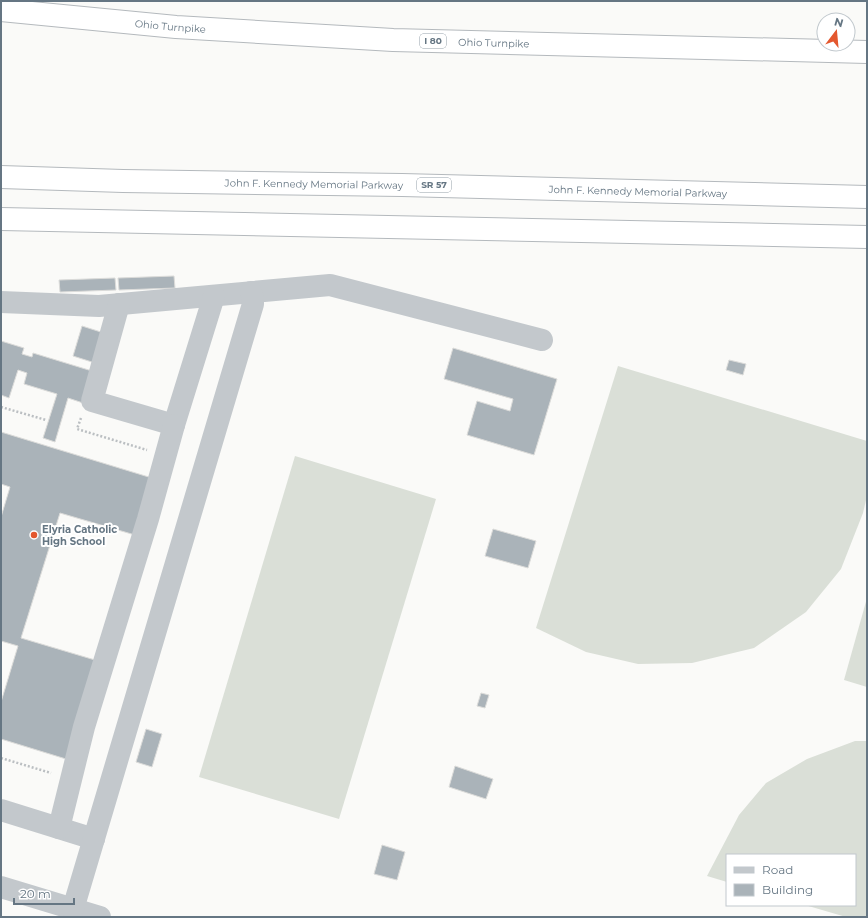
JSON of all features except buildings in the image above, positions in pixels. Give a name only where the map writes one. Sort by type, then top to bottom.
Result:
[{"type":"highway","name":"Ohio Turnpike","points":[[1,10],[176,27],[393,40],[867,52]]},
{"type":"highway","name":"John F. Kennedy Memorial Parkway","points":[[1,177],[123,181],[402,185],[867,197]]},
{"type":"highway","points":[[1,219],[867,237]]},
{"type":"street","points":[[1,302],[99,306],[330,285],[542,340]]},
{"type":"street","points":[[73,909],[253,304],[251,292]]},
{"type":"street","points":[[59,828],[84,727],[148,520],[174,425],[214,296]]},
{"type":"street","points":[[119,304],[92,401],[174,425]]},
{"type":"street","points":[[1,810],[94,839]]},
{"type":"street","points":[[1,887],[100,917]]},
{"type":"path","points":[[1,407],[46,420]]},
{"type":"path","points":[[1,758],[56,775]]},
{"type":"shaded area","points":[[618,366],[867,441],[867,496],[863,513],[841,569],[806,612],[754,648],[692,663],[638,664],[586,652],[536,628]]},
{"type":"shaded area","points":[[295,456],[436,499],[339,819],[199,777]]},
{"type":"shaded area","points":[[867,598],[867,687],[844,680]]},
{"type":"shaded area","points":[[855,741],[867,741],[867,917],[846,917],[808,906],[856,906],[856,854],[726,854],[726,882],[707,876],[739,815],[766,783],[807,759]]},
{"type":"place","name":"Elyria Catholic High School","points":[[34,535]]}]
